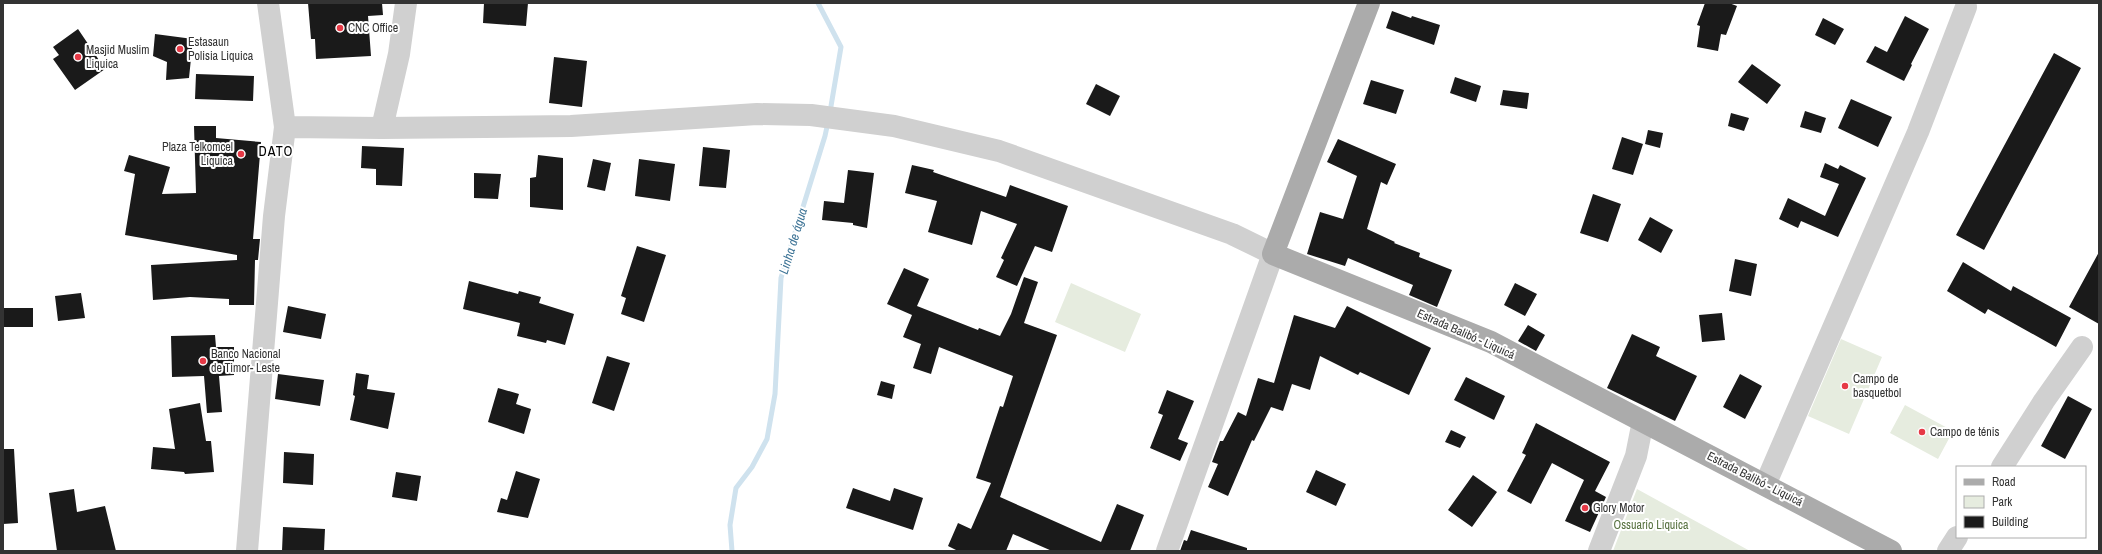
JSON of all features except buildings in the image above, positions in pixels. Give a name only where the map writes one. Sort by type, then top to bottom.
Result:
[{"type":"main road","points":[[1273,254],[1370,3]]},
{"type":"main road","name":"Estrada Balibó - Liquicá","points":[[1273,254],[1490,342],[1891,551]]},
{"type":"street","points":[[247,551],[274,223],[284,127],[268,3]]},
{"type":"street","points":[[382,128],[399,54],[406,3]]},
{"type":"street","points":[[1765,484],[1918,132],[1965,4]]},
{"type":"street","points":[[284,127],[382,128],[571,126],[757,114],[811,116],[894,126],[999,151],[1232,234],[1273,254],[1167,551]]},
{"type":"street","points":[[2003,466],[2044,401],[2082,347]]},
{"type":"street","points":[[1599,551],[1636,456],[1643,421]]},
{"type":"street","points":[[1948,551],[1956,538]]},
{"type":"green space","points":[[1071,283],[1141,314],[1125,352],[1055,322]]},
{"type":"green space","name":"Campo de basquetbol","points":[[1841,339],[1882,357],[1849,434],[1808,416]]},
{"type":"green space","name":"Campo de ténis","points":[[1905,405],[1953,431],[1938,459],[1890,433]]},
{"type":"green space","name":"Ossuario Liquica","points":[[1637,489],[1750,551],[1613,551]]},
{"type":"waterway","name":"Linha de água","points":[[818,3],[841,47],[830,112]]},
{"type":"waterway","name":"Linha de água","points":[[732,551],[730,525],[736,488],[752,467],[767,439],[775,394],[781,278],[828,122]]},
{"type":"place","name":"CNC Office","points":[[340,28]]},
{"type":"place","name":"Estasaun Polisia Liquica","points":[[180,49]]},
{"type":"place","name":"Masjid Muslim Liquica","points":[[78,57]]},
{"type":"place","name":"Plaza Telkomcel Liquica","points":[[241,154]]},
{"type":"place","name":"Banco Nacional de Timor- Leste","points":[[203,361]]},
{"type":"place","name":"Campo de basquetbol","points":[[1845,386]]},
{"type":"place","name":"Campo de ténis","points":[[1922,432]]},
{"type":"place","name":"Glory Motor","points":[[1585,508]]},
{"type":"district","name":"DATO","points":[[276,151]]}]
